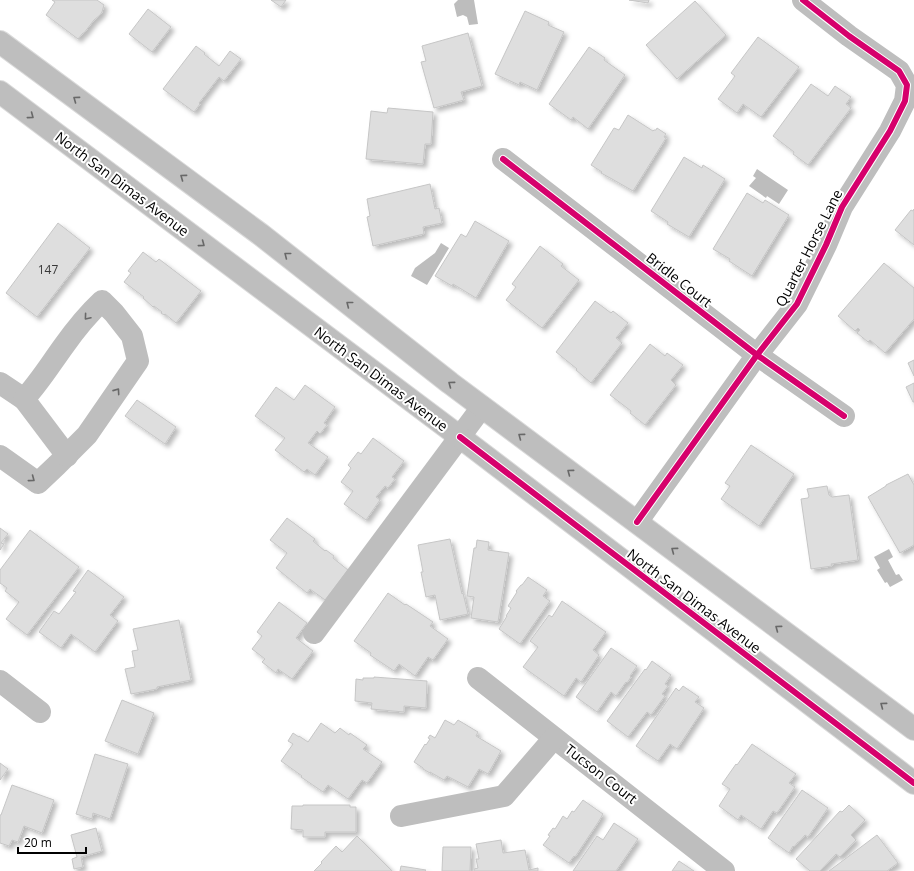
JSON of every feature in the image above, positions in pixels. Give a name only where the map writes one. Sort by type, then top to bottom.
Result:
[{"type":"main road","name":"Quarter Horse Lane","points":[[637,522],[757,355],[797,304],[826,245],[842,207],[890,130],[905,101],[907,85],[899,71],[849,36],[803,0]]},
{"type":"main road","name":"North San Dimas Avenue","points":[[0,42],[260,234],[450,384],[914,728]]},
{"type":"main road","name":"North San Dimas Avenue","points":[[0,92],[460,437],[914,783]]},
{"type":"main road","name":"Bridle Court","points":[[503,159],[757,355],[844,416]]},
{"type":"main road","points":[[0,456],[38,483],[87,435],[138,361],[132,336],[114,313],[102,301],[89,314],[34,388],[24,399]]},
{"type":"main road","points":[[0,383],[24,399],[67,456]]},
{"type":"main road","points":[[314,633],[482,407]]},
{"type":"main road","name":"Tucson Court","points":[[478,678],[724,871]]},
{"type":"main road","points":[[0,681],[40,712]]},
{"type":"main road","points":[[401,816],[504,796],[554,738]]},
{"type":"shaded area","points":[[458,0],[474,0],[478,24],[469,25],[467,17],[463,15],[457,17],[454,4]]},
{"type":"shaded area","points":[[757,169],[788,190],[779,204],[767,196],[766,198],[749,186],[756,178],[753,176]]},
{"type":"shaded area","points":[[441,243],[449,248],[427,285],[411,276],[415,268],[435,253]]},
{"type":"shaded area","points":[[889,549],[893,557],[888,560],[896,575],[899,574],[903,580],[890,587],[887,582],[885,583],[877,570],[880,568],[874,557]]},
{"type":"building","points":[[52,0],[97,0],[104,5],[100,15],[78,39],[46,15],[55,2]]},
{"type":"building","points":[[271,0],[286,0],[281,7]]},
{"type":"building","points":[[629,0],[649,0],[648,3]]},
{"type":"building","points":[[695,1],[726,35],[677,79],[646,45]]},
{"type":"building","points":[[148,9],[171,27],[152,52],[129,34]]},
{"type":"building","points":[[525,11],[549,22],[548,25],[564,32],[537,90],[520,82],[519,85],[495,74]]},
{"type":"building","points":[[468,33],[482,86],[461,92],[464,100],[434,108],[421,62],[426,61],[422,46]]},
{"type":"building","points":[[758,37],[799,67],[761,117],[743,104],[737,113],[718,99],[735,76],[731,73]]},
{"type":"building","points":[[196,46],[219,66],[230,51],[241,59],[224,81],[219,77],[194,112],[163,89]]},
{"type":"building","points":[[589,47],[625,75],[588,129],[573,117],[571,120],[549,104]]},
{"type":"building","points":[[811,84],[828,96],[835,86],[851,97],[846,104],[851,108],[808,165],[773,136]]},
{"type":"building","points":[[388,108],[433,112],[431,144],[425,144],[423,164],[366,159],[371,111],[387,113]]},
{"type":"building","points":[[628,115],[653,131],[657,128],[666,134],[664,137],[666,138],[633,191],[601,173],[602,172],[591,165],[614,128],[619,130]]},
{"type":"building","points":[[684,157],[702,168],[703,165],[725,179],[689,237],[667,224],[668,222],[651,211]]},
{"type":"building","points":[[430,184],[435,209],[439,208],[442,223],[423,227],[424,234],[373,246],[367,217],[370,216],[367,199]]},
{"type":"building","points":[[747,193],[763,203],[765,200],[789,215],[752,276],[729,261],[730,259],[713,249]]},
{"type":"building","points":[[914,209],[914,245],[895,230],[911,210],[913,211]]},
{"type":"building","points":[[475,221],[509,241],[476,298],[453,284],[452,286],[435,276],[461,234],[466,237]]},
{"type":"building","points":[[58,223],[90,248],[37,317],[6,293]]},
{"type":"building","points":[[540,246],[563,264],[561,266],[579,280],[542,328],[506,300],[516,287],[512,284]]},
{"type":"building","points":[[143,252],[156,262],[159,259],[201,291],[176,323],[165,314],[164,315],[161,313],[162,312],[154,306],[153,307],[143,298],[144,297],[124,282],[131,273],[128,271]]},
{"type":"building","points":[[884,263],[914,288],[914,319],[885,353],[870,340],[868,342],[857,333],[860,330],[858,328],[855,331],[838,316]]},
{"type":"building","points":[[595,301],[611,313],[613,311],[628,323],[616,338],[622,343],[591,383],[556,352]]},
{"type":"building","points":[[650,344],[665,356],[667,353],[683,365],[671,380],[676,385],[645,425],[630,413],[631,411],[610,395]]},
{"type":"building","points":[[914,360],[914,376],[908,363]]},
{"type":"building","points":[[914,383],[914,402],[913,402],[906,387]]},
{"type":"building","points":[[305,385],[335,407],[324,423],[327,425],[320,434],[317,431],[308,443],[328,457],[315,475],[307,469],[304,472],[275,450],[285,438],[255,416],[276,387],[294,400]]},
{"type":"building","points":[[137,400],[176,427],[165,444],[125,416]]},
{"type":"building","points":[[373,438],[404,461],[392,477],[395,479],[388,488],[385,486],[376,497],[380,500],[366,520],[344,504],[353,491],[341,482],[351,468],[348,465],[358,452],[361,454]]},
{"type":"building","points":[[751,445],[794,474],[759,526],[721,499],[730,486],[725,483]]},
{"type":"building","points":[[908,474],[914,485],[914,545],[900,553],[868,497],[886,485]]},
{"type":"building","points":[[827,486],[829,495],[832,497],[849,495],[858,560],[811,569],[801,499],[808,498],[809,496],[807,489]]},
{"type":"building","points":[[287,518],[315,539],[313,541],[334,556],[333,558],[348,570],[325,600],[310,589],[307,593],[276,568],[287,553],[270,540]]},
{"type":"building","points":[[0,528],[8,534],[1,543],[4,544],[0,550]]},
{"type":"building","points":[[30,530],[79,567],[27,635],[6,619],[19,602],[5,591],[7,588],[0,583],[0,570]]},
{"type":"building","points":[[450,539],[468,614],[440,620],[435,595],[426,597],[418,545]]},
{"type":"building","points":[[477,540],[489,542],[488,550],[509,553],[498,622],[471,618],[474,597],[467,596],[474,548],[476,548]]},
{"type":"building","points":[[88,570],[124,597],[110,615],[118,621],[95,652],[71,634],[61,648],[39,632],[54,611],[59,614],[76,592],[73,591]]},
{"type":"building","points":[[528,577],[547,590],[543,596],[550,601],[520,644],[499,629],[511,608],[508,606],[517,592],[516,591]]},
{"type":"building","points":[[388,593],[433,622],[430,626],[448,639],[433,660],[428,657],[415,676],[399,664],[394,671],[370,655],[371,653],[354,641]]},
{"type":"building","points":[[562,601],[606,632],[593,650],[599,655],[581,682],[576,678],[564,696],[523,667],[538,647],[530,641],[549,615],[552,617]]},
{"type":"building","points":[[279,602],[307,623],[296,638],[313,651],[292,679],[278,669],[276,673],[262,662],[265,659],[252,649],[262,636],[257,632]]},
{"type":"building","points":[[179,620],[191,680],[131,694],[125,669],[135,667],[132,651],[138,650],[133,629]]},
{"type":"building","points":[[611,648],[637,666],[627,683],[626,682],[616,696],[611,692],[597,712],[576,697]]},
{"type":"building","points":[[652,661],[671,675],[665,684],[668,686],[662,694],[665,696],[651,715],[647,712],[628,737],[607,721]]},
{"type":"building","points":[[374,677],[427,681],[426,708],[404,706],[404,712],[371,709],[372,703],[355,701],[356,679],[363,680],[363,678]]},
{"type":"building","points":[[683,686],[699,697],[695,702],[704,708],[677,749],[670,744],[658,761],[636,746],[676,688],[679,691]]},
{"type":"building","points":[[122,700],[154,713],[138,754],[105,741]]},
{"type":"building","points":[[445,720],[454,725],[458,720],[478,732],[476,736],[501,751],[488,774],[479,769],[468,787],[447,776],[444,780],[423,769],[414,762],[425,744],[426,745],[430,739],[428,738],[430,735],[435,738]]},
{"type":"building","points":[[321,723],[335,733],[340,728],[349,735],[350,733],[367,745],[363,749],[382,762],[367,783],[362,780],[348,799],[328,785],[323,792],[281,761],[293,744],[288,741],[293,733],[308,742]]},
{"type":"building","points":[[752,744],[796,774],[789,783],[795,787],[777,813],[773,811],[761,829],[741,815],[738,820],[719,806],[730,789],[722,784]]},
{"type":"building","points":[[95,754],[128,764],[110,819],[93,813],[92,819],[76,814]]},
{"type":"building","points":[[0,763],[8,769],[0,780]]},
{"type":"building","points":[[12,785],[54,800],[42,833],[24,826],[18,842],[12,840],[9,846],[0,843],[0,815]]},
{"type":"building","points":[[802,790],[828,808],[808,837],[805,835],[794,847],[793,846],[789,853],[768,838]]},
{"type":"building","points":[[583,800],[603,814],[575,857],[574,856],[569,863],[543,845],[550,836],[548,835],[553,828],[555,829],[563,816],[567,819],[572,811],[574,812]]},
{"type":"building","points":[[350,805],[350,807],[356,807],[356,832],[325,832],[325,837],[303,837],[303,830],[291,829],[292,806]]},
{"type":"building","points":[[849,805],[865,820],[851,835],[856,840],[840,857],[836,854],[820,871],[810,871],[796,859],[840,811],[842,812]]},
{"type":"building","points":[[614,823],[638,839],[616,871],[573,871],[597,836],[603,840]]},
{"type":"building","points":[[96,828],[102,851],[81,857],[83,867],[74,869],[72,859],[77,857],[71,835]]},
{"type":"building","points":[[877,835],[898,863],[887,871],[829,871]]},
{"type":"building","points":[[357,836],[392,871],[314,871],[336,846],[342,852]]},
{"type":"building","points":[[501,840],[503,853],[525,850],[529,870],[538,868],[538,871],[474,871],[474,869],[478,868],[476,859],[479,859],[476,844]]},
{"type":"building","points":[[443,847],[471,847],[470,871],[442,871]]},
{"type":"building","points":[[679,861],[694,871],[672,871]]},
{"type":"building","points":[[401,866],[426,870],[400,871]]},
{"type":"cycle path","points":[[637,522],[757,355],[797,304],[826,245],[842,207],[890,131],[905,101],[907,85],[899,71],[849,36],[803,0]]},
{"type":"cycle path","points":[[503,159],[757,355],[844,416]]},
{"type":"cycle path","points":[[460,437],[914,783]]}]
